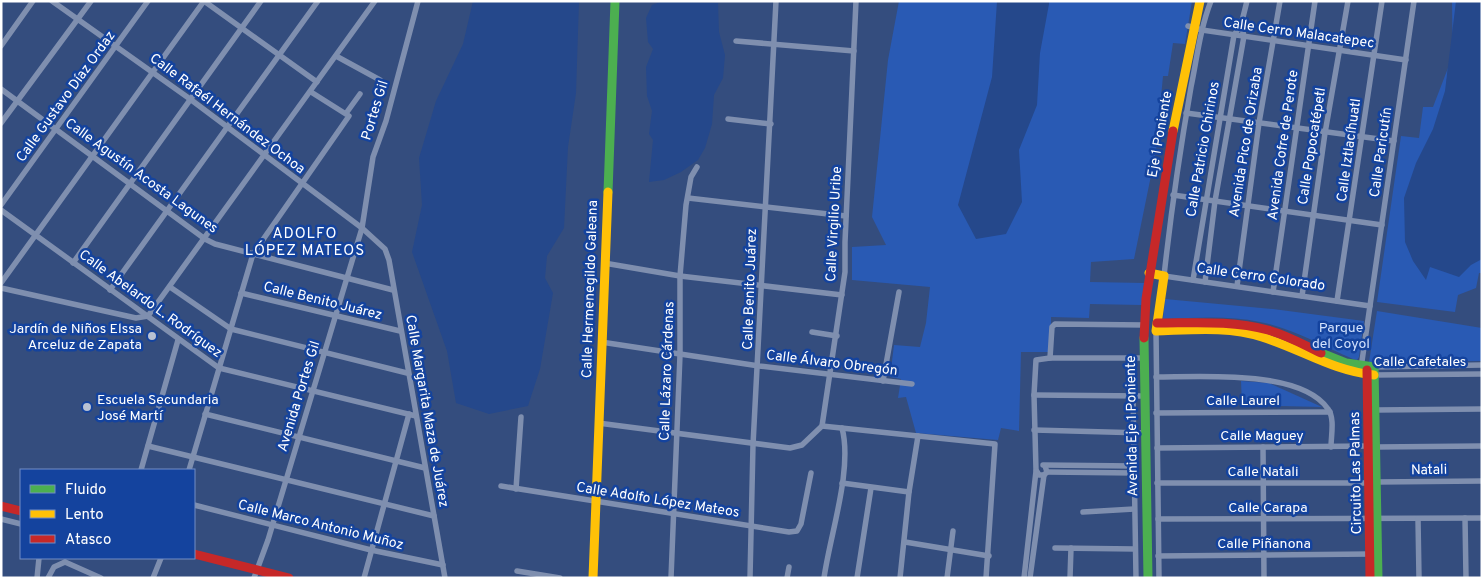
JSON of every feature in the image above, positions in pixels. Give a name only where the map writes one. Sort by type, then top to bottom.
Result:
[{"type":"street","points":[[1,46],[33,1]]},
{"type":"street","name":"Calle Rafaél Hernández Ochoa","points":[[52,1],[228,127],[362,228],[385,249]]},
{"type":"street","points":[[1,123],[91,1]]},
{"type":"street","name":"Calle Gustavo Díaz Ordaz","points":[[1,205],[148,1]]},
{"type":"street","points":[[1,284],[204,1],[317,82]]},
{"type":"street","points":[[73,263],[129,182],[261,1]]},
{"type":"street","points":[[110,290],[318,1]]},
{"type":"street","points":[[1,288],[136,318],[148,316],[266,156],[375,1]]},
{"type":"street","name":"Portes Gil","points":[[362,228],[373,157],[386,121],[418,1]]},
{"type":"street","name":"Calle Hermenegildo Galeana","points":[[593,578],[603,263],[615,1]]},
{"type":"street","name":"Calle Benito Juárez","points":[[750,578],[754,445],[776,1]]},
{"type":"street","name":"Calle Virgilio Uribe","points":[[822,426],[832,374],[845,272],[856,1]]},
{"type":"street","name":"Eje 1 Poniente","points":[[1149,273],[1191,27],[1200,1]]},
{"type":"street","points":[[1157,327],[1173,195],[1186,113],[1202,30],[1210,1]]},
{"type":"street","name":"Calle Patricio Chirinos","points":[[1193,280],[1234,35],[1241,24],[1247,1]]},
{"type":"street","name":"Avenida Pico de Orizaba","points":[[1236,286],[1259,123],[1280,1]]},
{"type":"street","name":"Avenida Cofre de Perote","points":[[1273,292],[1315,1]]},
{"type":"street","name":"Calle Popocatépetl","points":[[1302,296],[1312,215],[1348,1]]},
{"type":"street","name":"Calle Iztlacíhuatl","points":[[1337,301],[1362,138],[1372,55],[1382,1]]},
{"type":"street","name":"Calle Paricutín","points":[[1367,371],[1370,306],[1414,1]]},
{"type":"street","name":"Calle Patricio Chirinos","points":[[1205,282],[1215,201],[1244,36],[1241,24]]},
{"type":"street","name":"Calle Cerro Malacatepec","points":[[1191,27],[1406,60]]},
{"type":"street","points":[[736,41],[854,51]]},
{"type":"street","points":[[336,56],[380,80]]},
{"type":"street","name":"Calle Agustín Acosta Lagunes","points":[[1,89],[205,239],[253,254],[394,290]]},
{"type":"street","points":[[311,92],[348,114]]},
{"type":"street","points":[[189,469],[253,254],[302,184],[360,94]]},
{"type":"street","points":[[1186,113],[1394,142]]},
{"type":"street","points":[[728,119],[771,124]]},
{"type":"street","points":[[1213,161],[1222,162]]},
{"type":"street","name":"Calle Lázaro Cárdenas","points":[[671,578],[680,355],[680,276],[690,178],[697,167]]},
{"type":"street","points":[[1173,195],[1382,225]]},
{"type":"street","points":[[688,198],[846,216]]},
{"type":"street","name":"Calle Abelardo L. Rodríguez","points":[[1,210],[219,368],[416,416]]},
{"type":"street","name":"Avenida Portes Gil","points":[[255,574],[286,481],[362,228]]},
{"type":"street","name":"Calle Margarita Maza de Juárez","points":[[385,249],[445,578]]},
{"type":"street","points":[[603,263],[762,287],[842,295]]},
{"type":"street","name":"Calle Cerro Colorado","points":[[1149,273],[1370,306]]},
{"type":"street","name":"Avenida Eje 1 Poniente","points":[[1148,578],[1143,358],[1149,273]]},
{"type":"street","points":[[170,287],[231,329],[408,373]]},
{"type":"street","points":[[883,381],[899,292]]},
{"type":"street","name":"Calle Benito Juárez","points":[[241,293],[400,331]]},
{"type":"street","points":[[1050,358],[1052,327],[1055,324],[1144,325]]},
{"type":"street","name":"Avenida Eje 1 Poniente","points":[[1157,327],[1156,448],[1159,578]]},
{"type":"street","name":"Calle Cafetales","points":[[1157,327],[1249,334],[1338,368],[1367,371],[1482,374]]},
{"type":"street","points":[[812,332],[837,336]]},
{"type":"street","points":[[141,469],[178,340]]},
{"type":"street","name":"Calle Álvaro Obregón","points":[[600,342],[759,366],[912,384]]},
{"type":"street","points":[[1030,578],[1028,566],[1036,469],[1034,396],[1036,360],[1050,358],[1143,358]]},
{"type":"street","name":"Calle Cafetales","points":[[1367,371],[1482,365]]},
{"type":"street","name":"Circuito Las Palmas","points":[[1367,371],[1376,410],[1372,447]]},
{"type":"street","name":"Circuito Las Palmas","points":[[1367,371],[1372,447],[1373,519],[1378,578]]},
{"type":"street","points":[[1156,377],[1268,380],[1309,394],[1323,403],[1330,412],[1331,447]]},
{"type":"street","points":[[1034,396],[1143,396]]},
{"type":"street","name":"Avenida Eje 1 Poniente","points":[[1132,396],[1136,578]]},
{"type":"street","points":[[1376,410],[1482,409]]},
{"type":"street","name":"Calle Laurel","points":[[1156,413],[1330,412]]},
{"type":"street","points":[[206,414],[425,468]]},
{"type":"street","points":[[364,578],[397,461],[408,414]]},
{"type":"street","points":[[516,489],[520,417]]},
{"type":"street","points":[[598,423],[754,445],[797,448],[818,432],[822,426],[995,444],[989,556],[986,578]]},
{"type":"street","points":[[824,578],[842,483],[846,443],[842,428]]},
{"type":"street","points":[[1034,430],[1144,433]]},
{"type":"street","points":[[900,578],[909,492],[918,436]]},
{"type":"street","points":[[148,446],[434,516]]},
{"type":"street","name":"Calle Maguey","points":[[1156,448],[1482,446]]},
{"type":"street","points":[[1263,447],[1264,578]]},
{"type":"street","points":[[1134,450],[1144,449]]},
{"type":"street","points":[[1036,469],[1045,471],[1135,470]]},
{"type":"street","points":[[1036,469],[1039,476],[1045,471]]},
{"type":"street","points":[[1024,578],[1028,566],[1045,471]]},
{"type":"street","name":"Calle Adolfo López Mateos","points":[[501,486],[789,532],[797,531],[811,472]]},
{"type":"street","name":"Natali","points":[[1373,483],[1482,481]]},
{"type":"street","points":[[842,483],[909,492]]},
{"type":"street","name":"Calle Natali","points":[[1158,483],[1373,483]]},
{"type":"street","points":[[857,578],[871,488]]},
{"type":"street","name":"Calle Marco Antonio Muñoz","points":[[195,505],[371,550],[443,565]]},
{"type":"street","points":[[1,506],[20,511]]},
{"type":"street","points":[[1083,512],[1134,508]]},
{"type":"street","points":[[1465,518],[1466,578]]},
{"type":"street","name":"Calle Carapa","points":[[1158,519],[1482,518]]},
{"type":"street","points":[[1,519],[20,524]]},
{"type":"street","name":"Circuito Las Palmas","points":[[1370,578],[1373,519]]},
{"type":"street","points":[[1418,519],[1419,578]]},
{"type":"street","points":[[947,578],[953,531]]},
{"type":"street","points":[[905,542],[989,556]]},
{"type":"street","points":[[1055,548],[1135,549]]},
{"type":"street","points":[[1070,578],[1071,548]]},
{"type":"street","points":[[195,554],[255,574],[289,578]]},
{"type":"street","name":"Calle Piñanona","points":[[1158,556],[1370,554]]},
{"type":"street","points":[[37,578],[39,559]]},
{"type":"street","points":[[153,578],[161,559]]},
{"type":"street","points":[[48,578],[54,566],[65,560],[100,578]]},
{"type":"street","points":[[786,578],[789,567]]},
{"type":"street","points":[[517,571],[560,578]]},
{"type":"green space","points":[[899,1],[1192,1],[1185,44],[1173,43],[1168,76],[1163,76],[1156,151],[1134,259],[1091,262],[1090,282],[1144,283],[1142,305],[1090,304],[1089,318],[1051,317],[1051,352],[1021,352],[1019,431],[1001,428],[998,440],[916,433],[906,397],[898,398],[901,379],[890,377],[894,345],[920,347],[926,323],[930,287],[852,280],[852,247],[886,245],[872,217],[888,60]]},
{"type":"green space","points":[[1452,1],[1482,1],[1482,273],[1479,273],[1476,288],[1458,295],[1455,312],[1377,302],[1401,136],[1419,138],[1423,107],[1433,107],[1448,68],[1446,88],[1453,72]]},
{"type":"green space","name":"Parque del Coyol","points":[[1165,299],[1273,309],[1364,321],[1359,357],[1357,360],[1353,359],[1296,333],[1260,322],[1224,318],[1163,319]]},
{"type":"green space","points":[[1377,311],[1482,328],[1482,361],[1369,362]]},
{"type":"green space","points":[[1241,381],[1269,383],[1322,407],[1242,405]]},
{"type":"shaded area","points":[[473,1],[579,1],[576,93],[568,147],[564,228],[547,256],[545,278],[553,293],[540,369],[528,406],[489,414],[456,403],[447,351],[412,252],[422,205],[419,158],[436,101],[463,44]]},
{"type":"shaded area","points":[[663,1],[718,3],[719,32],[725,55],[723,78],[714,95],[712,124],[705,148],[698,160],[681,172],[664,180],[649,182],[653,140],[649,134],[652,111],[647,96],[646,67],[653,49],[648,42],[646,18],[652,5]]},
{"type":"shaded area","points":[[997,1],[1049,1],[1049,4],[1040,53],[1037,105],[1019,150],[1022,202],[1006,234],[976,239],[958,205],[992,77]]},
{"type":"shaded area","points":[[1456,1],[1482,1],[1482,259],[1471,265],[1459,277],[1430,267],[1426,280],[1413,261],[1405,242],[1404,198],[1416,163],[1433,129],[1445,91]]},
{"type":"traffic: fast","points":[[608,192],[615,1]]},
{"type":"traffic: fast","points":[[1144,338],[1148,578]]},
{"type":"traffic: fast","points":[[1321,353],[1346,363],[1374,367],[1378,578]]},
{"type":"traffic: slow","points":[[1173,131],[1200,1]]},
{"type":"traffic: slow","points":[[593,578],[608,192]]},
{"type":"traffic: slow","points":[[1149,273],[1164,276],[1156,331],[1236,331],[1262,337],[1345,369],[1374,375]]},
{"type":"traffic: jam","points":[[1144,338],[1146,299],[1173,131]]},
{"type":"traffic: jam","points":[[1157,323],[1213,323],[1254,327],[1295,340],[1321,353]]},
{"type":"traffic: jam","points":[[1367,370],[1370,578]]},
{"type":"traffic: jam","points":[[1,506],[20,511]]},
{"type":"traffic: jam","points":[[195,554],[289,578]]},
{"type":"place","name":"Jardín de Niños Elssa Arceluz de Zapata","points":[[152,336]]},
{"type":"place","name":"Escuela Secundaria José Martí","points":[[87,407]]},
{"type":"district","name":"ADOLFO LÓPEZ MATEOS","points":[[305,242]]}]
